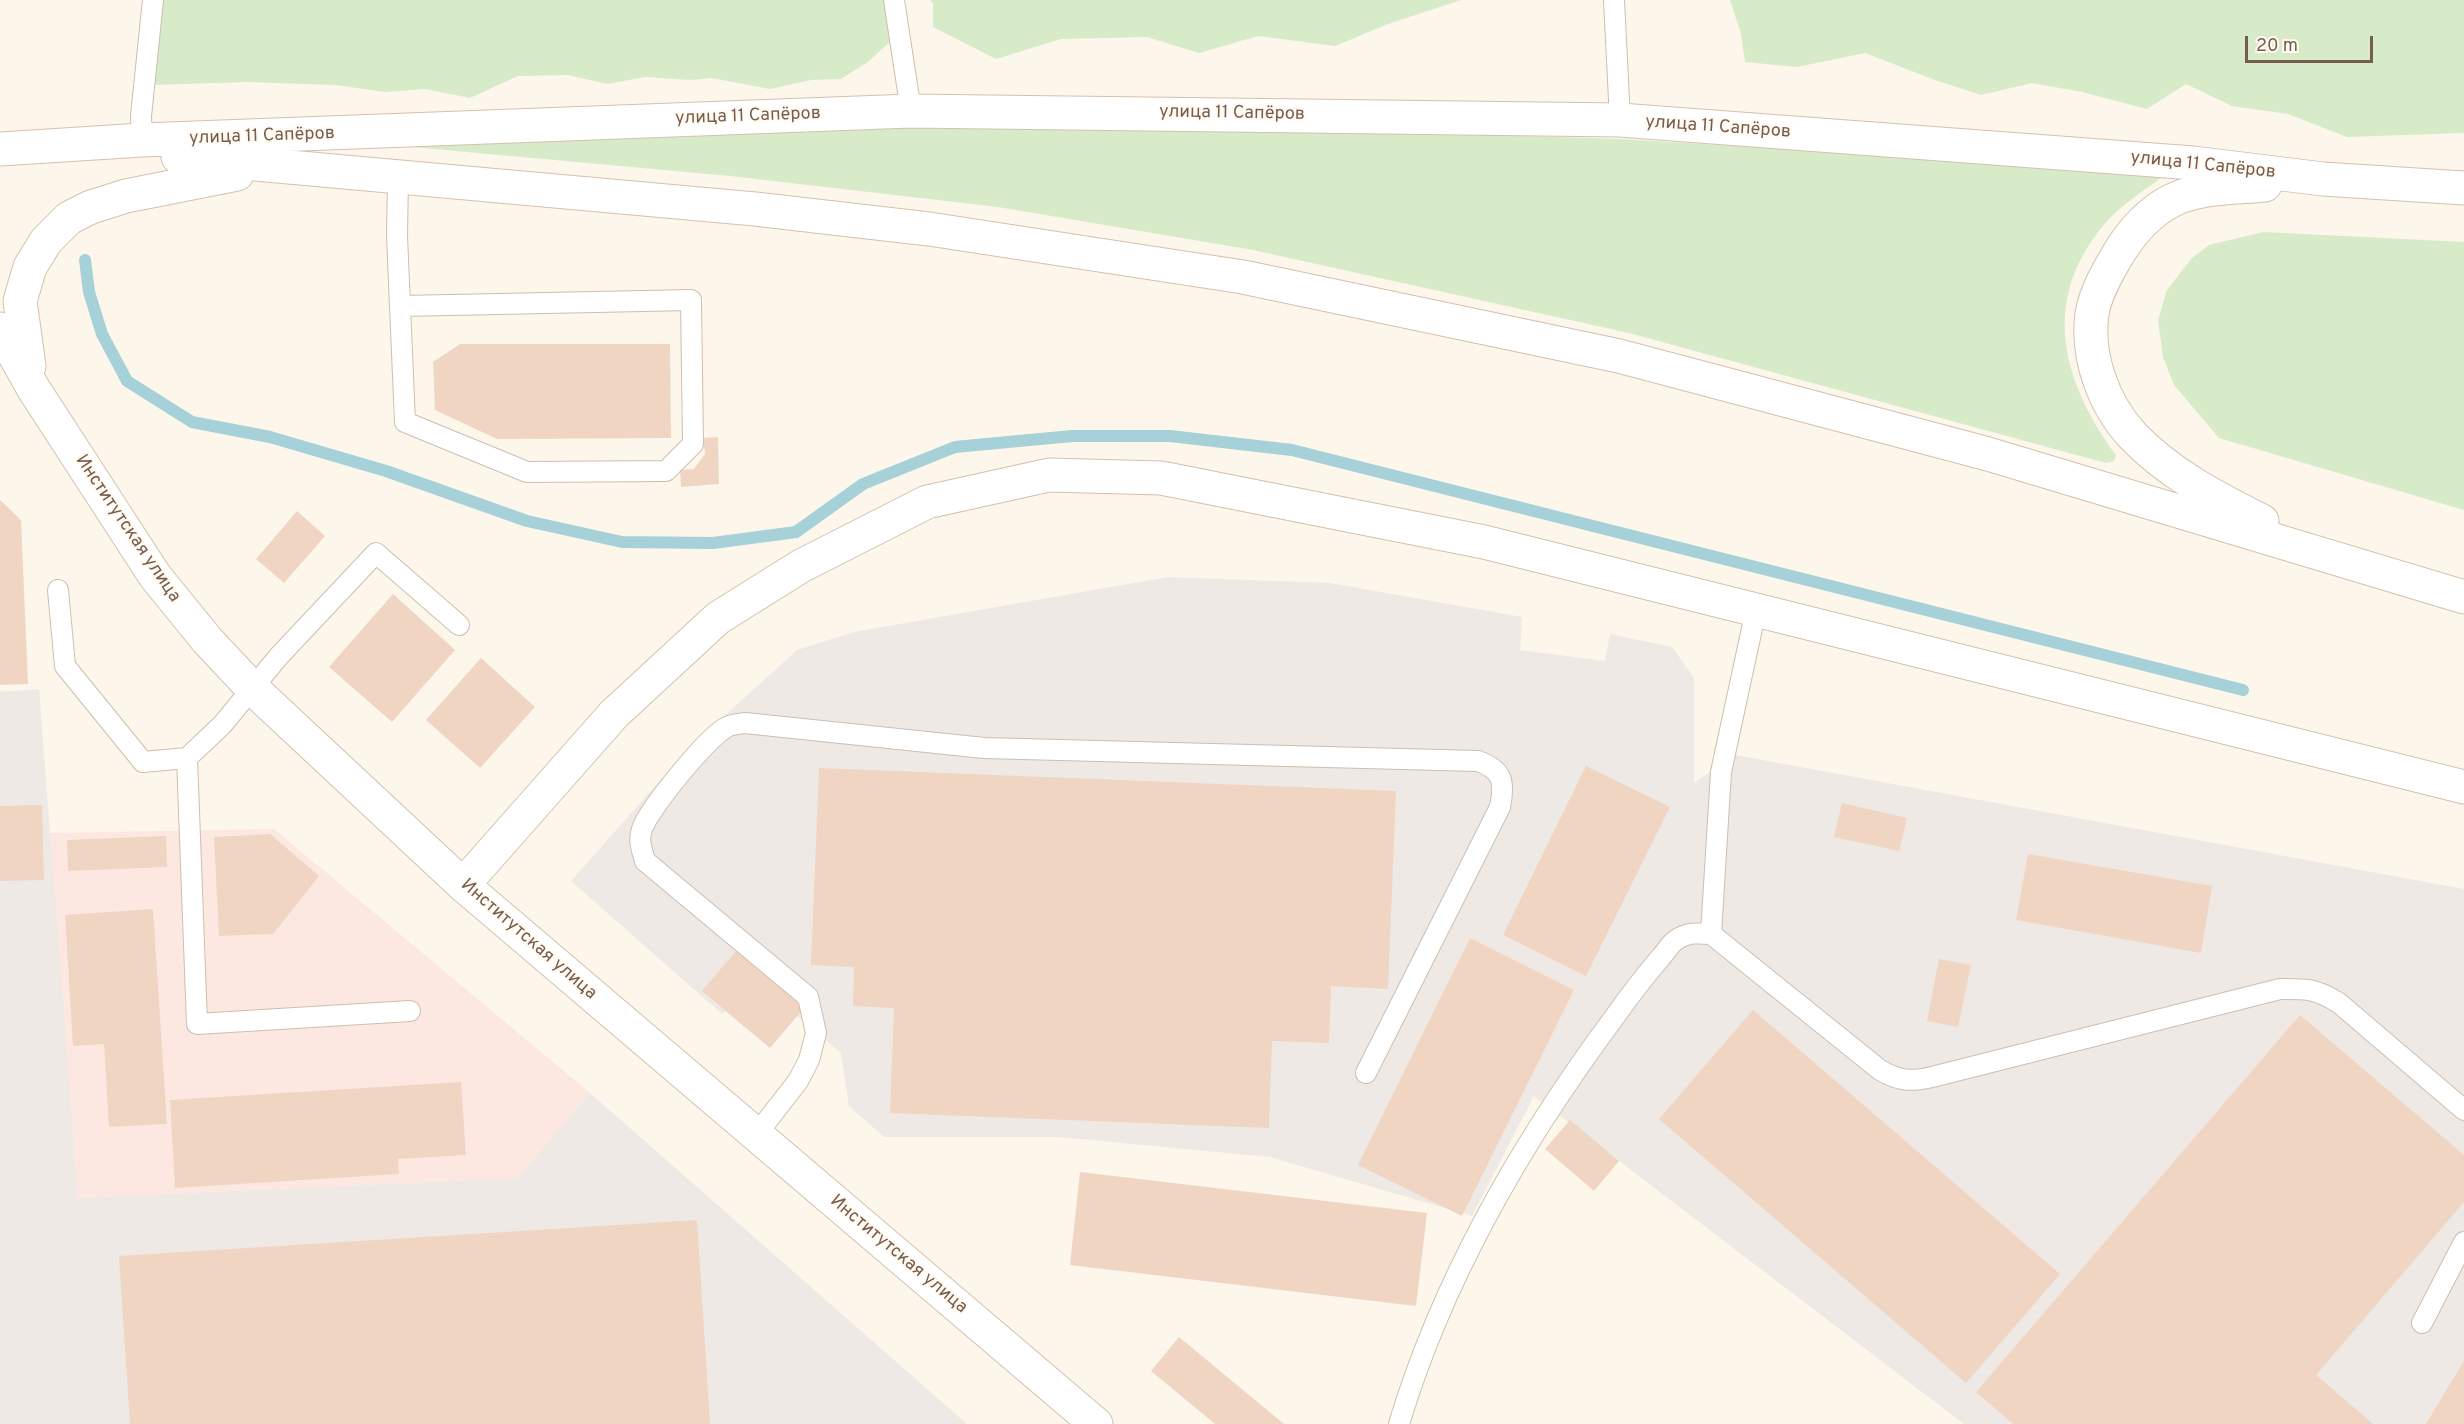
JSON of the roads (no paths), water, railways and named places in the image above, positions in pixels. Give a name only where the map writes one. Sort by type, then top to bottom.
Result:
[{"type":"street","name":"улица 11 Сапёров","points":[[0,149],[142,141],[911,111],[1620,120],[2193,163],[2323,179],[2464,188]]},
{"type":"street","points":[[72,145],[278,167],[755,209],[929,229],[1243,277],[1619,356],[1988,454],[2464,597]]},
{"type":"street","name":"Институтская улица","points":[[33,387],[25,349],[20,301],[30,267],[46,241],[69,218],[91,207],[126,196],[278,167]]},
{"type":"street","points":[[2323,179],[2199,192],[2171,201],[2148,217],[2128,238],[2115,260],[2100,289],[2092,313],[2091,340],[2096,370],[2112,408],[2133,436],[2194,485],[2338,559]]},
{"type":"street","name":"Институтская улица","points":[[0,329],[33,387],[155,576],[207,640],[252,688],[463,885],[1096,1424]]},
{"type":"street","points":[[463,885],[614,714],[718,618],[801,566],[927,502],[1049,476],[1161,478],[1484,542],[2464,787]]},
{"type":"lane","points":[[142,141],[141,116],[153,0]]},
{"type":"lane","points":[[894,0],[911,111]]},
{"type":"lane","points":[[1614,0],[1620,120]]},
{"type":"lane","points":[[398,178],[397,236],[402,306],[405,422],[527,472],[666,471],[693,444],[691,300],[402,306]]},
{"type":"lane","points":[[58,590],[65,666],[142,762],[187,758],[222,725],[252,688],[376,553],[459,625]]},
{"type":"lane","points":[[1711,934],[1721,772],[1756,610]]},
{"type":"lane","points":[[756,1135],[798,1081],[810,1060],[816,1033],[808,997],[645,861],[640,844],[642,829],[656,803],[707,744],[727,726],[745,723],[984,748],[1478,761],[1492,766],[1501,776],[1503,792],[1500,807],[1366,1073]]},
{"type":"lane","points":[[187,758],[197,1024],[410,1011]]},
{"type":"lane","points":[[1399,1424],[1414,1374],[1430,1334],[1519,1159],[1586,1054],[1636,986],[1676,940],[1694,932],[1711,934],[1880,1070],[1894,1078],[1911,1082],[2280,989],[2300,989],[2318,990],[2339,1002],[2464,1110]]},
{"type":"lane","points":[[2422,1323],[2464,1242]]},
{"type":"waterway","points":[[85,260],[89,292],[102,334],[127,381],[192,422],[270,437],[386,471],[527,521],[622,542],[713,543],[796,532],[863,484],[955,447],[1072,436],[1170,436],[1292,450],[2243,690]]}]
